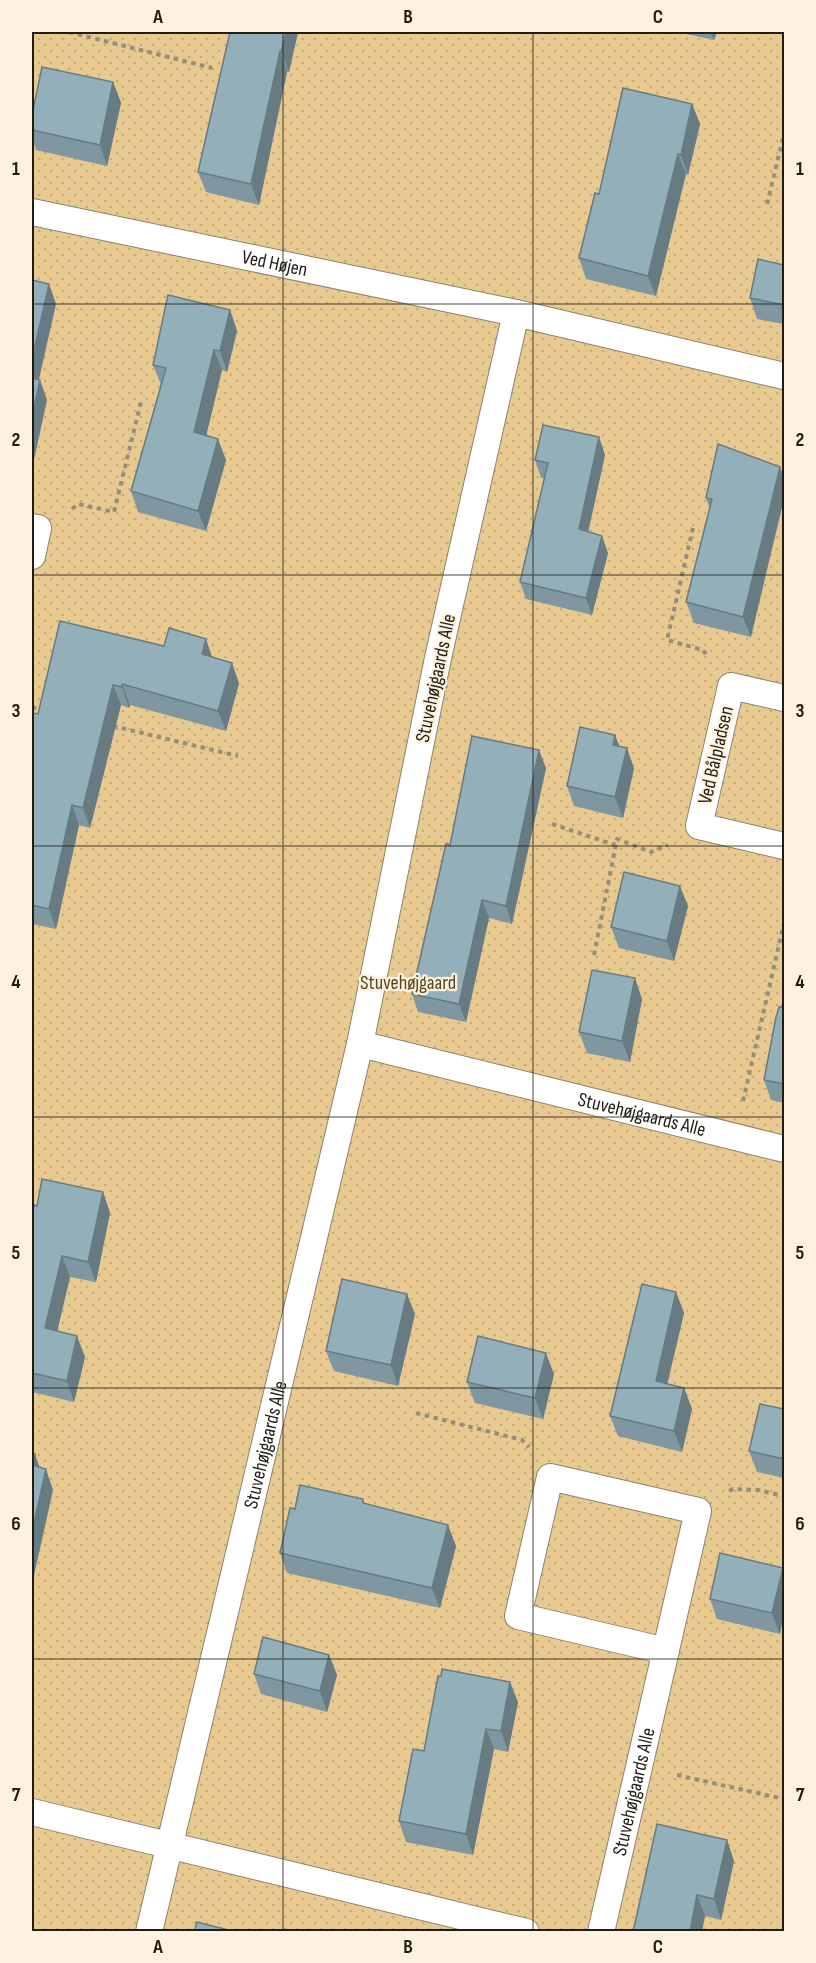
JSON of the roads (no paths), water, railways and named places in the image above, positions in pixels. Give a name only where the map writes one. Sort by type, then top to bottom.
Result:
[{"type":"lane","name":"Ved Højen","points":[[32,212],[516,313]]},
{"type":"lane","points":[[516,313],[784,376]]},
{"type":"lane","name":"Stuvehøjgaards Alle","points":[[149,1932],[360,1044],[438,658],[516,313]]},
{"type":"lane","name":"Ved Bålpladsen","points":[[784,698],[731,686],[699,826],[784,846]]},
{"type":"lane","name":"Stuvehøjgaards Alle","points":[[360,1044],[784,1149]]},
{"type":"lane","name":"Stuvehøjgaards Alle","points":[[601,1932],[699,1511],[550,1477],[518,1616],[666,1651]]},
{"type":"lane","points":[[32,1812],[526,1932]]},
{"type":"park label","name":"Stuvehøjgaard","points":[[408,982]]}]
